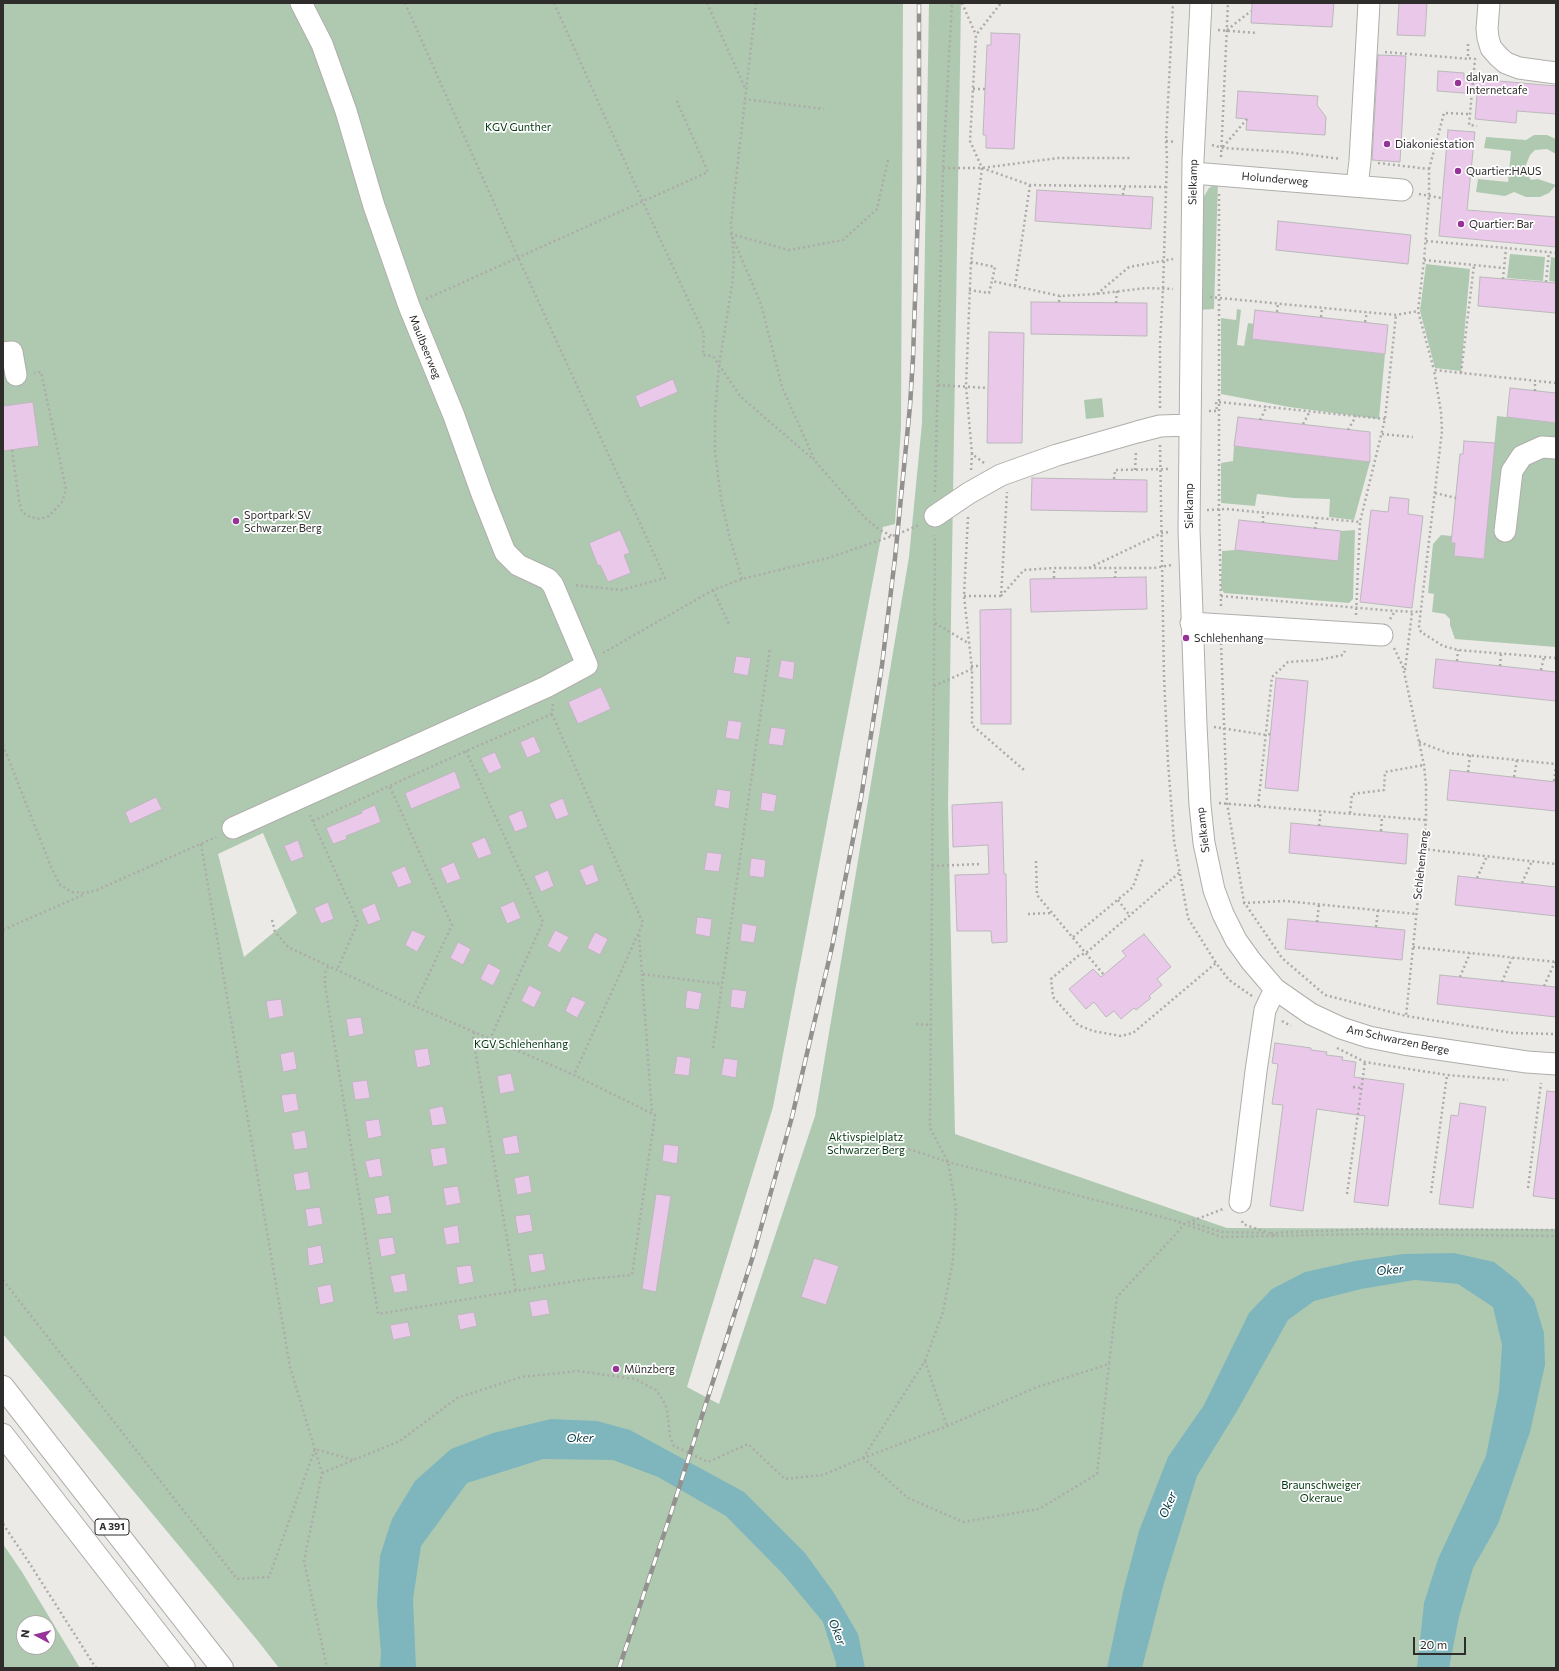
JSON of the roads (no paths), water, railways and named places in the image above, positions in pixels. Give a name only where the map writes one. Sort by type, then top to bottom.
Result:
[{"type":"highway","name":"A 391","points":[[3,1387],[222,1668]]},
{"type":"highway","name":"A 391","points":[[3,1435],[184,1668]]},
{"type":"street","name":"Maulbeerweg","points":[[233,828],[546,687],[587,664],[553,585],[548,579],[518,565],[506,552],[482,494],[454,416],[409,306],[374,206],[343,104],[322,44],[301,3]]},
{"type":"street","name":"Sielkamp","points":[[1201,3],[1193,172],[1192,258],[1181,292],[1189,425],[1189,530],[1200,805],[1209,871],[1222,914],[1236,940],[1251,962],[1275,989]]},
{"type":"street","points":[[1357,186],[1360,161],[1369,3]]},
{"type":"street","points":[[1489,3],[1487,29],[1488,38],[1491,48],[1499,57],[1506,64],[1519,68],[1556,73]]},
{"type":"street","name":"Holunderweg","points":[[1193,172],[1402,190]]},
{"type":"street","points":[[4,348],[12,352],[16,375]]},
{"type":"street","points":[[935,516],[969,493],[1001,475],[1064,453],[1137,432],[1160,426],[1189,425]]},
{"type":"street","points":[[1505,530],[1512,471],[1522,456],[1542,447],[1556,448]]},
{"type":"street","points":[[1192,623],[1355,632],[1389,642]]},
{"type":"street","points":[[1240,1202],[1265,1010],[1275,989]]},
{"type":"street","name":"Am Schwarzen Berge","points":[[1275,989],[1311,1014],[1341,1028],[1369,1037],[1454,1052],[1527,1062],[1556,1064]]},
{"type":"water","name":"Oker","points":[[1454,1253],[1494,1262],[1518,1281],[1534,1300],[1544,1333],[1545,1365],[1530,1432],[1498,1524],[1473,1568],[1459,1617],[1449,1668],[1417,1668],[1424,1603],[1438,1559],[1486,1456],[1499,1391],[1502,1345],[1493,1307],[1458,1284],[1415,1280],[1361,1289],[1314,1301],[1288,1320],[1237,1411],[1197,1476],[1164,1583],[1142,1668],[1107,1668],[1123,1592],[1139,1531],[1168,1457],[1204,1405],[1249,1313],[1272,1289],[1305,1272],[1355,1261],[1403,1254]]},
{"type":"water","name":"Oker","points":[[551,1419],[597,1421],[630,1430],[744,1492],[805,1553],[834,1593],[858,1634],[865,1668],[836,1668],[836,1663],[823,1622],[784,1575],[726,1516],[658,1477],[613,1460],[543,1459],[467,1483],[421,1546],[413,1599],[416,1668],[380,1668],[381,1653],[377,1603],[380,1556],[392,1519],[415,1481],[451,1449],[493,1433]]},
{"type":"railway","points":[[619,1668],[671,1513],[753,1256],[792,1117],[832,947],[861,798],[882,665],[895,558],[910,406],[919,182],[919,3]]},
{"type":"place","name":"dalyan Internetcafe","points":[[1458,83]]},
{"type":"place","name":"Diakoniestation","points":[[1387,144]]},
{"type":"place","name":"Quartier:HAUS","points":[[1458,171]]},
{"type":"place","name":"Quartier: Bar","points":[[1461,224]]},
{"type":"place","name":"Sportpark SV Schwarzer Berg","points":[[236,521]]},
{"type":"place","name":"Schlehenhang","points":[[1186,638]]},
{"type":"place","name":"Münzberg","points":[[616,1369]]},
{"type":"park label","name":"KGV Gunther","points":[[518,127]]},
{"type":"park label","name":"KGV Schlehenhang","points":[[521,1044]]},
{"type":"park label","name":"Aktivspielplatz Schwarzer Berg","points":[[866,1143]]},
{"type":"park label","name":"Braunschweiger Okeraue","points":[[1321,1491]]}]
